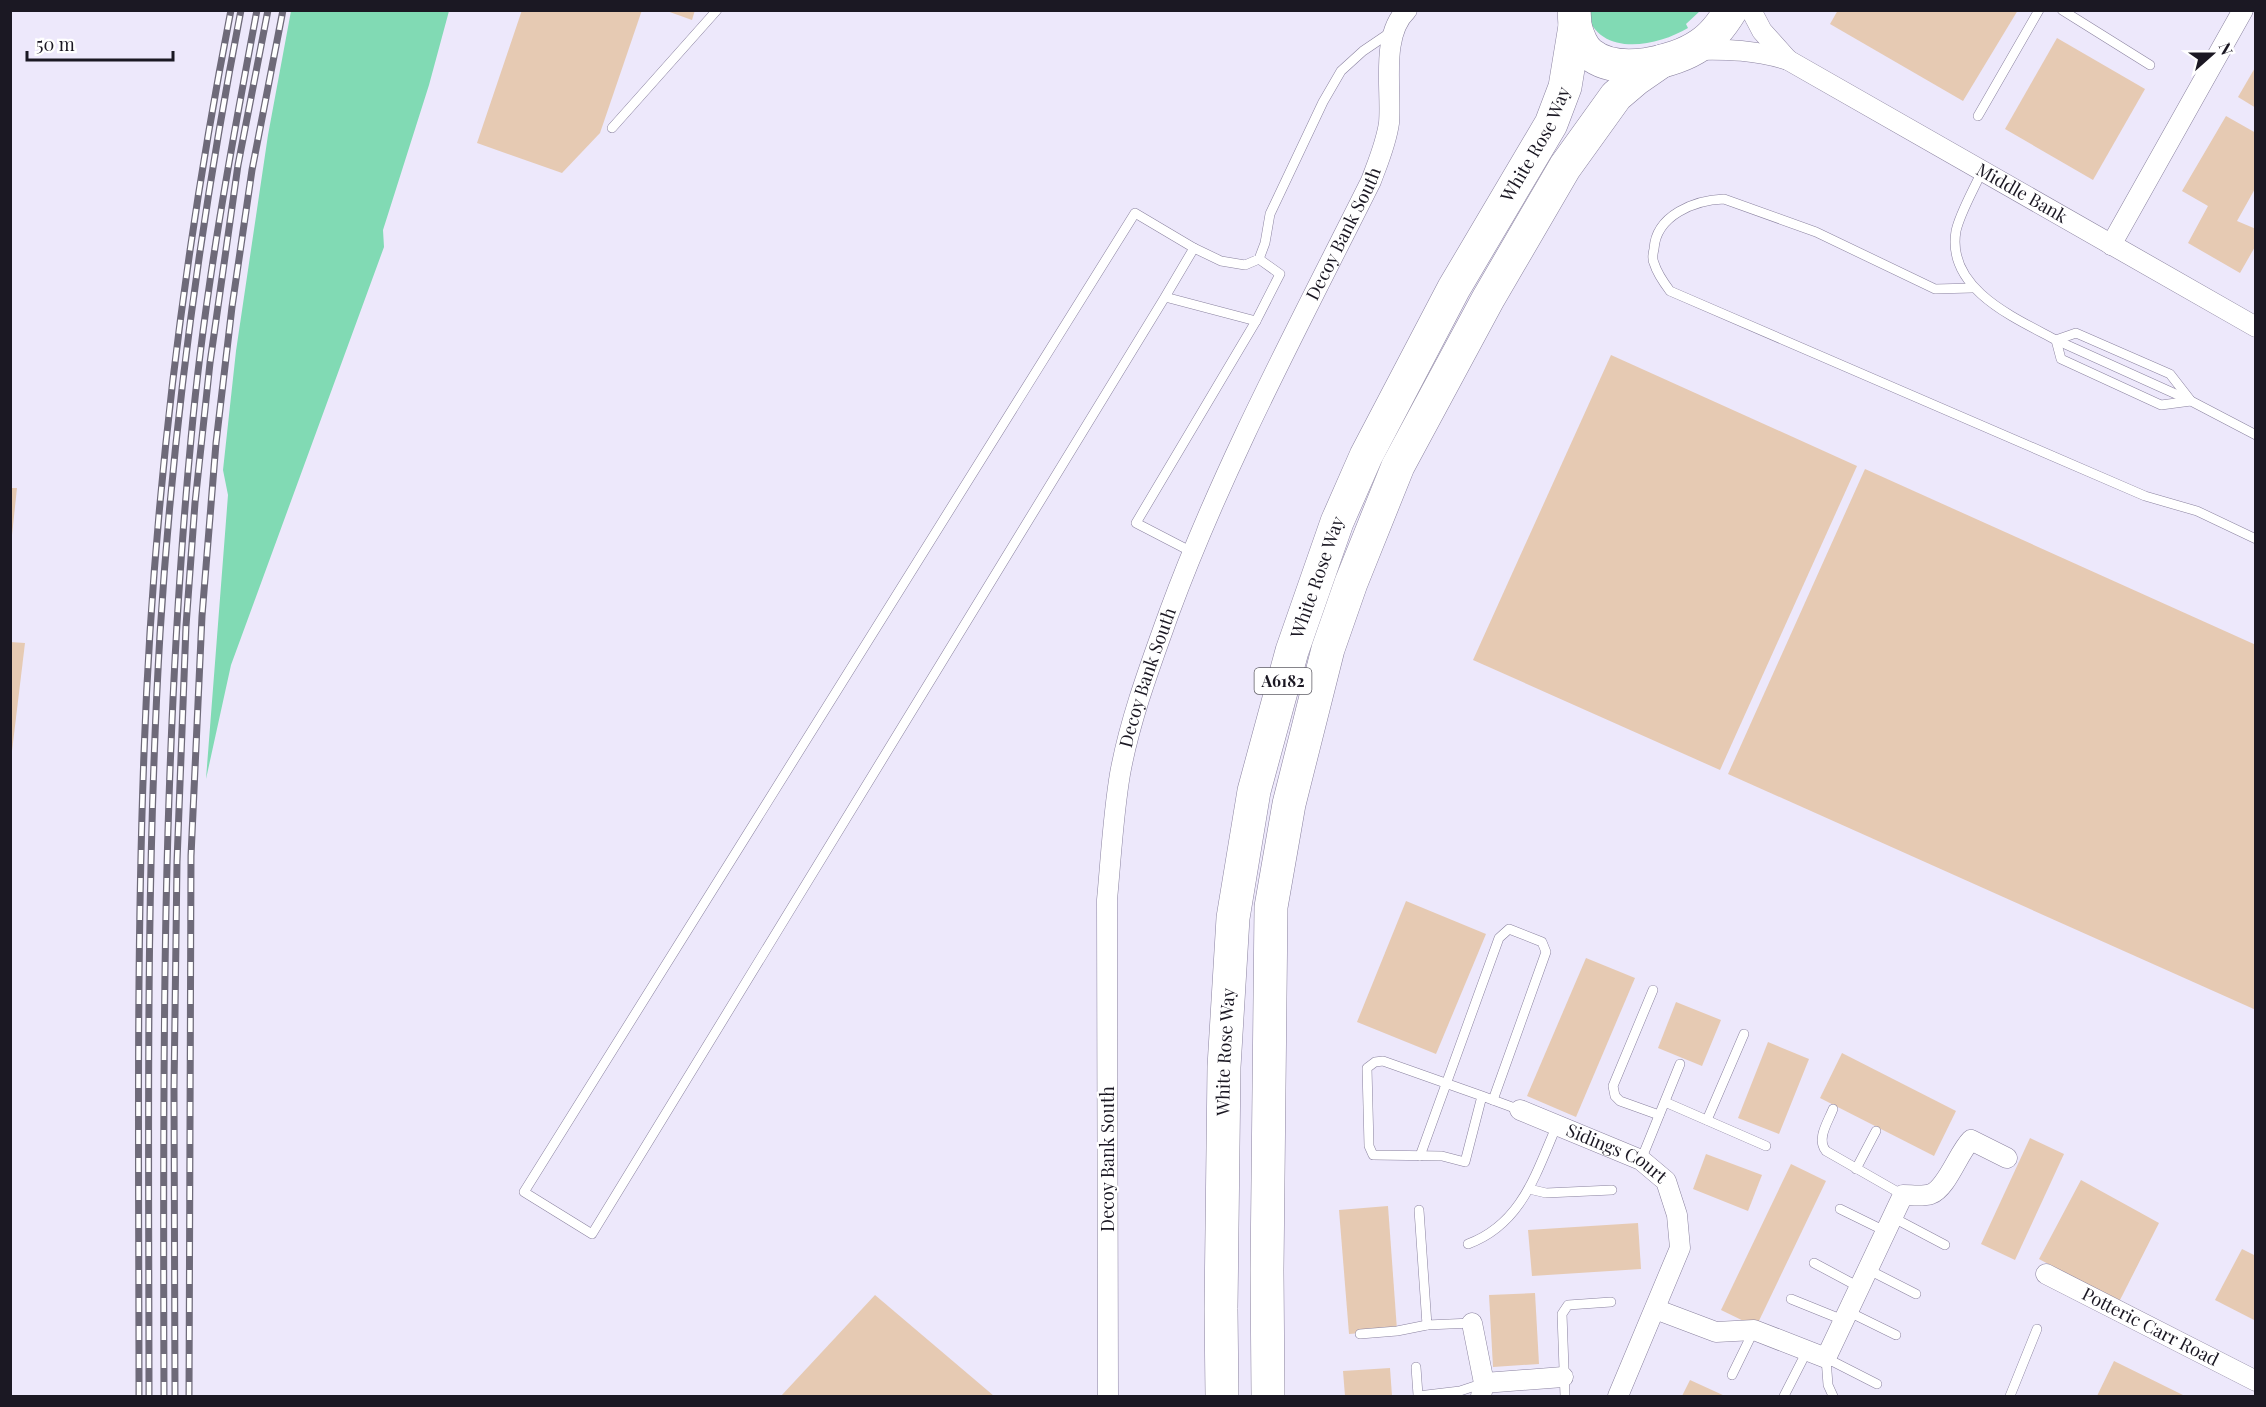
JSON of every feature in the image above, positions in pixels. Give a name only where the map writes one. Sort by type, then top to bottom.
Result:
[{"type":"highway","name":"White Rose Way","points":[[1574,18],[1580,44],[1590,55],[1611,64],[1640,65],[1662,61],[1702,45],[1724,22],[1731,10]]},
{"type":"highway","name":"White Rose Way","points":[[1222,1396],[1224,1067],[1233,918],[1254,791],[1292,651],[1337,522],[1366,456],[1454,288],[1551,124],[1565,87],[1574,18]]},
{"type":"highway","name":"White Rose Way","points":[[1268,1396],[1271,907],[1289,804],[1328,650],[1351,583],[1398,466],[1488,299],[1565,166],[1616,96],[1662,61]]},
{"type":"street","name":"Decoy Bank South","points":[[1108,1396],[1107,900],[1121,773],[1142,688],[1192,552],[1230,464],[1371,181],[1384,147],[1389,122],[1390,50],[1396,28],[1407,10]]},
{"type":"street","name":"Middle Bank","points":[[1751,10],[1761,31],[1788,60]]},
{"type":"street","points":[[2111,245],[2243,10]]},
{"type":"street","name":"Middle Bank","points":[[1692,50],[1739,49],[1788,60],[2256,327]]},
{"type":"street","name":"Sidings Court","points":[[1521,1110],[1641,1160],[1666,1181],[1677,1215],[1680,1248],[1618,1396]]},
{"type":"street","points":[[1655,1309],[1716,1332],[1754,1330],[1826,1358],[1903,1195],[1923,1196],[1934,1193],[1943,1184],[1971,1140],[2007,1158]]},
{"type":"street","name":"Potteric Carr Road","points":[[2046,1274],[2256,1381]]},
{"type":"street","points":[[1472,1323],[1483,1390],[1564,1387]]},
{"type":"lane","points":[[705,25],[709,10]]},
{"type":"lane","points":[[612,128],[717,10]]},
{"type":"lane","points":[[1978,116],[2039,10]]},
{"type":"lane","points":[[2062,10],[2150,65]]},
{"type":"lane","points":[[1194,248],[592,1234],[524,1192],[1135,213],[1194,248],[1221,261],[1245,265],[1259,259],[1265,243],[1270,214],[1323,102],[1341,72],[1364,51],[1396,28]]},
{"type":"lane","points":[[1982,171],[1956,229],[1955,247],[1972,288],[2001,310],[2056,340],[2191,400],[2256,435]]},
{"type":"lane","points":[[1972,288],[1935,289],[1816,232],[1724,199],[1712,199],[1677,212],[1661,227],[1654,241],[1653,261],[1661,278],[1671,291],[2145,496],[2197,511],[2256,539]]},
{"type":"lane","points":[[1192,552],[1136,523],[1256,321],[1280,274],[1259,259]]},
{"type":"lane","points":[[1165,297],[1256,321]]},
{"type":"lane","points":[[2056,340],[2076,333],[2170,374],[2191,400]]},
{"type":"lane","points":[[2056,340],[2061,359],[2161,405],[2191,400]]},
{"type":"lane","points":[[1420,1156],[1499,938],[1509,929],[1542,942],[1546,952],[1493,1100]]},
{"type":"lane","points":[[1653,990],[1613,1086],[1615,1096],[1620,1101],[1659,1115]]},
{"type":"lane","points":[[1707,1120],[1744,1034]]},
{"type":"lane","points":[[1482,1096],[1465,1162],[1442,1156],[1373,1155],[1369,1146],[1367,1068],[1375,1062],[1383,1061],[1446,1083],[1521,1110]]},
{"type":"lane","points":[[1641,1160],[1680,1065]]},
{"type":"lane","points":[[1665,1102],[1766,1146]]},
{"type":"lane","points":[[1833,1109],[1821,1139],[1821,1145],[1826,1151],[1903,1195]]},
{"type":"lane","points":[[1468,1244],[1480,1240],[1519,1207],[1557,1125]]},
{"type":"lane","points":[[1856,1169],[1876,1131]]},
{"type":"lane","points":[[1528,1189],[1546,1193],[1612,1190]]},
{"type":"lane","points":[[1840,1209],[1945,1245]]},
{"type":"lane","points":[[1419,1210],[1427,1325]]},
{"type":"lane","points":[[1814,1263],[1859,1287]]},
{"type":"lane","points":[[1868,1269],[1916,1294]]},
{"type":"lane","points":[[1791,1299],[1845,1315],[1896,1335]]},
{"type":"lane","points":[[1564,1387],[1562,1314],[1564,1309],[1568,1305],[1611,1302]]},
{"type":"lane","points":[[1360,1334],[1397,1331],[1427,1325],[1472,1323]]},
{"type":"lane","points":[[2010,1396],[2037,1329]]},
{"type":"lane","points":[[1732,1375],[1754,1330]]},
{"type":"lane","points":[[1784,1396],[1807,1351]]},
{"type":"lane","points":[[1826,1358],[1877,1384]]},
{"type":"lane","points":[[1826,1358],[1828,1385],[1833,1396]]},
{"type":"lane","points":[[1416,1367],[1418,1396],[1483,1390]]},
{"type":"green space","points":[[291,11],[449,11],[429,85],[383,230],[384,247],[231,665],[206,779],[228,495],[223,470],[236,351],[268,135]]},
{"type":"green space","points":[[1586,11],[1700,11],[1686,24],[1688,28],[1675,35],[1645,43],[1630,44],[1615,42],[1602,36],[1593,26]]},
{"type":"building","points":[[522,10],[642,10],[600,133],[562,173],[477,143]]},
{"type":"building","points":[[664,10],[695,10],[692,20]]},
{"type":"building","points":[[1838,10],[2018,10],[1963,101],[1830,24]]},
{"type":"building","points":[[2057,38],[2145,89],[2093,180],[2005,129]]},
{"type":"building","points":[[2256,66],[2256,108],[2238,97]]},
{"type":"building","points":[[2226,116],[2256,133],[2256,187],[2237,221],[2256,229],[2256,245],[2240,273],[2188,243],[2208,206],[2182,191]]},
{"type":"building","points":[[1611,355],[1857,466],[1720,770],[1473,660]]},
{"type":"building","points":[[1865,469],[2256,645],[2256,1010],[1728,774]]},
{"type":"building","points":[[10,488],[17,488],[12,535],[10,534]]},
{"type":"building","points":[[10,642],[25,643],[12,751],[10,751]]},
{"type":"building","points":[[1406,901],[1486,934],[1436,1054],[1357,1022]]},
{"type":"building","points":[[1586,958],[1635,978],[1576,1117],[1527,1096]]},
{"type":"building","points":[[1676,1002],[1721,1020],[1702,1066],[1658,1048]]},
{"type":"building","points":[[1768,1042],[1809,1059],[1779,1134],[1738,1118]]},
{"type":"building","points":[[1842,1053],[1956,1111],[1934,1156],[1820,1098]]},
{"type":"building","points":[[2030,1138],[2064,1154],[2015,1260],[1981,1244]]},
{"type":"building","points":[[1706,1154],[1762,1175],[1748,1211],[1693,1189]]},
{"type":"building","points":[[1791,1164],[1826,1181],[1756,1327],[1721,1310]]},
{"type":"building","points":[[2081,1180],[2159,1223],[2119,1302],[2039,1259]]},
{"type":"building","points":[[1388,1206],[1397,1330],[1349,1334],[1339,1210]]},
{"type":"building","points":[[1638,1223],[1641,1269],[1532,1276],[1528,1230]]},
{"type":"building","points":[[2242,1249],[2256,1256],[2256,1321],[2215,1300]]},
{"type":"building","points":[[1535,1293],[1539,1364],[1493,1367],[1489,1295]]},
{"type":"building","points":[[875,1295],[994,1396],[781,1396]]},
{"type":"building","points":[[2114,1361],[2185,1396],[2097,1396]]},
{"type":"building","points":[[1390,1368],[1392,1396],[1345,1396],[1343,1371]]},
{"type":"building","points":[[1690,1380],[1725,1396],[1682,1396]]},
{"type":"railway","points":[[139,1396],[138,1074],[140,914],[148,659],[173,380],[198,195],[231,10]]},
{"type":"railway","points":[[149,1396],[150,920],[160,634],[173,477],[190,321],[213,165],[241,10]]},
{"type":"railway","points":[[164,1396],[166,917],[169,797],[181,558],[196,385],[210,278],[257,10]]},
{"type":"railway","points":[[175,1396],[174,1089],[177,862],[186,626],[195,503],[210,363],[238,165],[268,10]]},
{"type":"railway","points":[[189,1396],[191,856],[202,616],[216,443],[232,307],[252,170],[283,10]]}]
